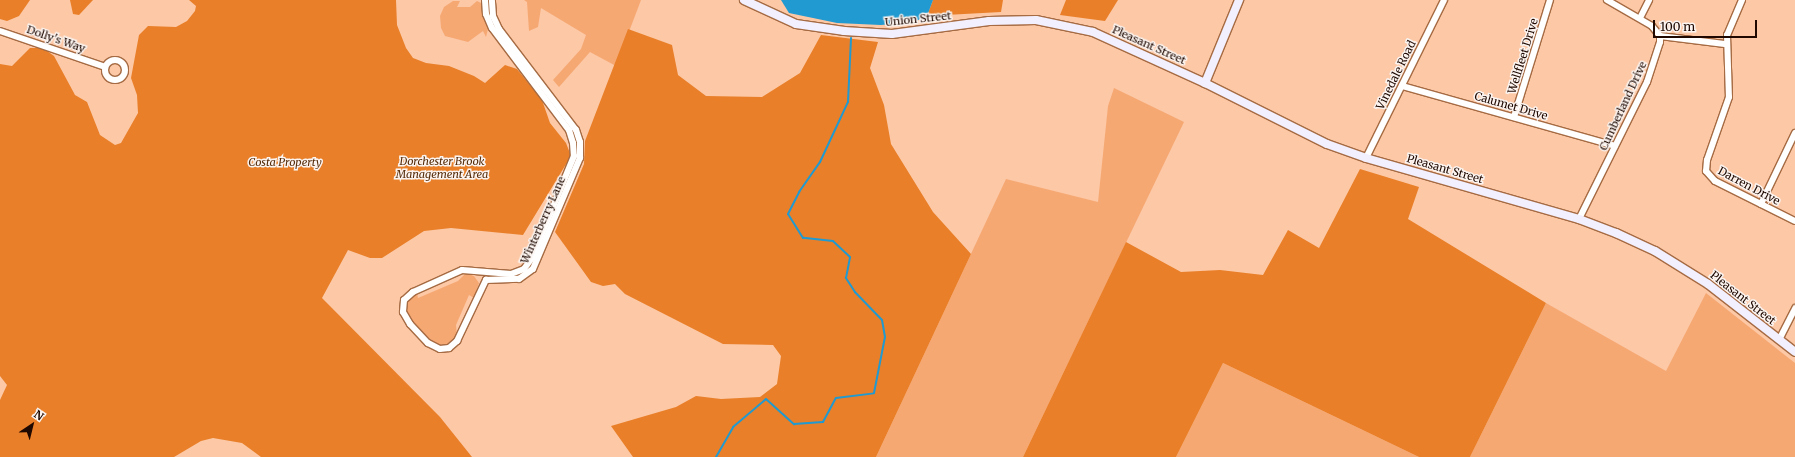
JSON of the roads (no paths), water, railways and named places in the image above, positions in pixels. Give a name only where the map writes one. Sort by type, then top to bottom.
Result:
[{"type":"main road","name":"Union Street","points":[[744,0],[790,22],[844,31],[892,34],[1012,20],[1036,20],[1076,27]]},
{"type":"main road","points":[[1204,83],[1239,0]]},
{"type":"main road","name":"Pleasant Street","points":[[1076,27],[1123,45],[1204,83],[1303,134],[1366,158],[1580,219],[1661,255],[1708,284],[1795,352]]},
{"type":"street","name":"Winterberry Lane","points":[[485,0],[487,18],[576,130],[581,146],[580,162],[531,272],[519,279],[491,279],[484,282],[458,338],[449,348],[440,349],[430,345],[407,321],[402,305],[410,294],[459,271],[514,274],[526,267],[573,161],[574,147],[571,134],[538,84]]},
{"type":"street","name":"Winterberry Lane","points":[[492,0],[493,16],[497,31]]},
{"type":"street","name":"Vinedale Road","points":[[1366,158],[1444,0]]},
{"type":"street","name":"Wellfleet Drive","points":[[1514,118],[1550,0]]},
{"type":"street","points":[[1607,0],[1640,18],[1660,36],[1725,44]]},
{"type":"street","points":[[1640,18],[1650,0]]},
{"type":"street","name":"Darren Drive","points":[[1742,0],[1730,26],[1725,44],[1730,70],[1729,97],[1707,160],[1706,171],[1715,181],[1795,221]]},
{"type":"street","name":"Dolly's Way","points":[[0,31],[105,67]]},
{"type":"street","name":"Cumberland Drive","points":[[1580,219],[1647,82],[1659,47],[1660,36]]},
{"type":"street","name":"Calumet Drive","points":[[1402,86],[1615,146]]},
{"type":"street","points":[[1761,204],[1795,133]]},
{"type":"street","points":[[478,271],[484,282]]},
{"type":"street","points":[[1778,340],[1795,308]]},
{"type":"water","points":[[781,0],[933,0],[927,16],[914,22],[881,25],[837,23],[789,13]]},
{"type":"waterway","points":[[716,457],[733,427],[766,399],[794,424],[823,422],[836,398],[874,393],[885,337],[882,320],[855,292],[846,278],[850,257],[833,241],[803,238],[788,214],[799,192],[820,162],[848,102],[851,38]]},
{"type":"park label","name":"Costa Property","points":[[285,162]]},
{"type":"park label","name":"Dorchester Brook Management Area","points":[[442,168]]}]
